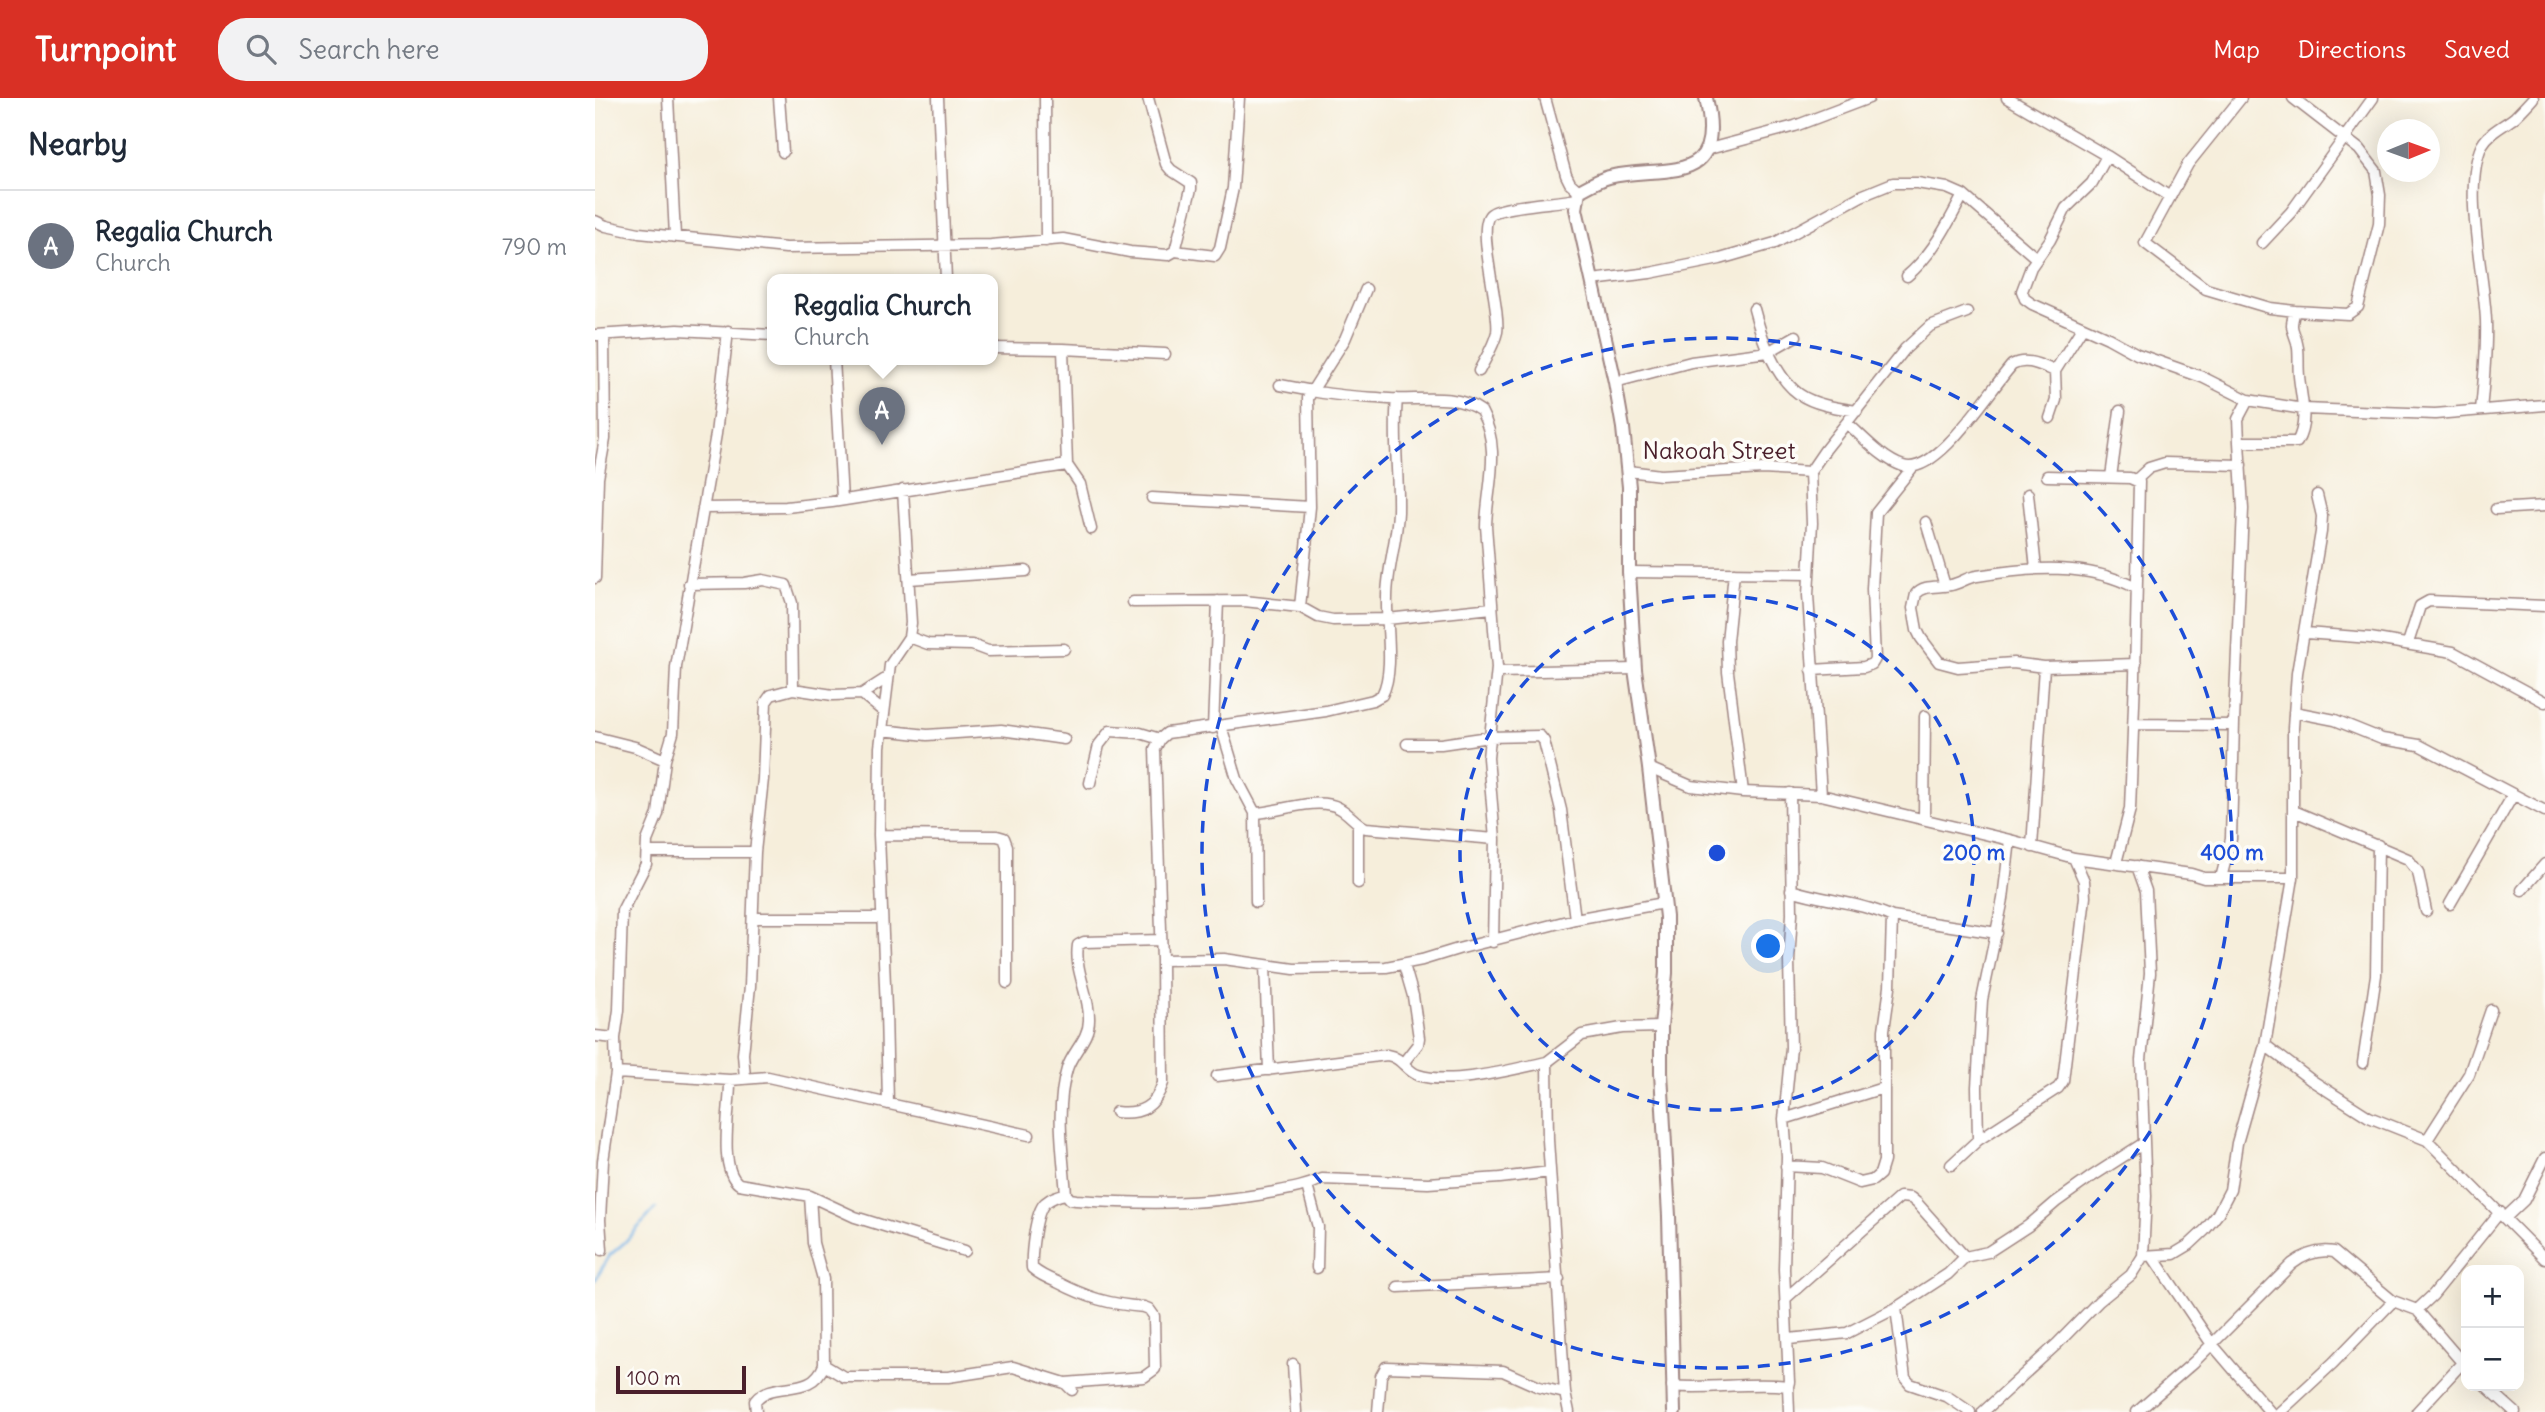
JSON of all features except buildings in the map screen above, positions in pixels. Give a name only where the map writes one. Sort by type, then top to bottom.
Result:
[{"type":"street","points":[[668,98],[675,236]]},
{"type":"street","points":[[779,98],[783,152]]},
{"type":"street","points":[[938,98],[946,274]]},
{"type":"street","points":[[1045,98],[1046,241]]},
{"type":"street","points":[[1148,98],[1166,164],[1191,183],[1175,251]]},
{"type":"street","points":[[595,221],[628,230],[786,248],[943,247],[1074,240],[1130,252],[1168,255],[1175,251],[1211,256],[1218,254],[1220,248],[1235,176],[1239,98]]},
{"type":"street","points":[[1545,98],[1566,175],[1578,195],[1577,218],[1615,382],[1628,471],[1629,572],[1635,669],[1649,768],[1667,949],[1661,1027],[1674,1412]]},
{"type":"street","points":[[1479,371],[1497,333],[1498,318],[1486,243],[1486,221],[1491,214],[1578,195],[1607,178],[1683,169],[1695,162],[1709,141],[1706,98]]},
{"type":"street","points":[[1705,150],[1794,126],[1869,98]]},
{"type":"street","points":[[2007,98],[2107,156],[2170,197]]},
{"type":"street","points":[[2241,98],[2188,164],[2145,238],[2147,246],[2206,289],[2270,307],[2348,314],[2358,307],[2363,291],[2379,223],[2380,184],[2369,160],[2293,98]]},
{"type":"street","points":[[2262,243],[2291,212],[2372,98]]},
{"type":"street","points":[[2481,410],[2486,328],[2475,222],[2478,156],[2483,143],[2490,135],[2514,118],[2533,98]]},
{"type":"street","points":[[2107,156],[2092,183],[2066,208],[2050,240],[2036,258],[2023,285],[2025,299],[2032,304],[2137,354],[2202,377],[2248,400],[2303,409],[2435,414],[2545,405]]},
{"type":"street","points":[[1592,280],[1650,273],[1775,243],[1861,196],[1893,183],[1917,183],[1947,188],[1963,195],[2036,258]]},
{"type":"street","points":[[1907,276],[1937,242],[1963,195]]},
{"type":"street","points":[[1300,607],[1310,507],[1308,398],[1345,339],[1366,289]]},
{"type":"street","points":[[1754,309],[1768,352],[1788,384],[1800,395],[1816,402],[1857,411]]},
{"type":"street","points":[[2239,442],[2297,442],[2303,425],[2303,409],[2298,349],[2290,323],[2295,311]]},
{"type":"street","points":[[1821,795],[1812,670],[1810,472],[1905,349],[1930,326],[1967,312]]},
{"type":"street","points":[[2050,418],[2056,400],[2055,371],[2082,328]]},
{"type":"street","points":[[595,578],[597,478],[605,439],[599,335],[678,330],[767,335]]},
{"type":"street","points":[[602,1250],[600,1220],[603,1161],[616,1073],[615,1038],[619,1010],[622,911],[646,864],[649,833],[658,814],[665,760],[673,733],[676,667],[716,434],[728,331]]},
{"type":"street","points":[[1615,382],[1691,362],[1768,352],[1797,336]]},
{"type":"street","points":[[998,348],[1165,354]]},
{"type":"street","points":[[1063,349],[1067,465],[1080,484],[1091,530]]},
{"type":"street","points":[[1812,670],[1864,667],[1872,664],[1875,659],[1872,589],[1876,513],[1912,468],[1934,457],[1968,421],[2012,365],[2019,361],[2028,361],[2055,371]]},
{"type":"street","points":[[834,365],[842,500]]},
{"type":"street","points":[[1280,385],[1312,391],[1398,399],[1439,399],[1470,405],[1481,411],[1485,418],[1493,451],[1493,468],[1486,502],[1486,526],[1497,673],[1489,737],[1495,839],[1493,942]]},
{"type":"street","points":[[1116,1112],[1138,1112],[1147,1109],[1159,1096],[1163,1083],[1155,749],[1167,733],[1326,711],[1379,698],[1385,691],[1389,653],[1387,588],[1398,509],[1395,448],[1398,399]]},
{"type":"street","points":[[2221,878],[2231,839],[2243,509],[2238,418],[2248,400]]},
{"type":"street","points":[[2111,477],[2120,411]]},
{"type":"street","points":[[1847,423],[1886,457],[1912,468]]},
{"type":"street","points":[[2047,476],[2137,479],[2149,468],[2165,463],[2241,465]]},
{"type":"street","points":[[703,508],[786,507],[1067,465]]},
{"type":"street","name":"Nakoah Street","points":[[1628,471],[1661,475],[1763,469],[1810,472]]},
{"type":"street","points":[[2116,863],[2130,809],[2136,664],[2137,479]]},
{"type":"street","points":[[888,1104],[879,835],[882,730],[887,678],[890,665],[909,636],[909,579],[903,490]]},
{"type":"street","points":[[2028,494],[2036,569]]},
{"type":"street","points":[[1983,1412],[2099,1301],[2131,1275],[2148,1256],[2174,1254],[2206,1230],[2225,1203],[2230,1190],[2237,1143],[2265,1045],[2293,878],[2294,712],[2321,532],[2322,516],[2317,495]]},
{"type":"street","points":[[1152,498],[1310,507]]},
{"type":"street","points":[[2496,509],[2545,506]]},
{"type":"street","points":[[1926,522],[1945,586]]},
{"type":"street","points":[[2136,589],[2116,578],[2085,570],[2036,569],[1974,576],[1945,586],[1923,588],[1918,590],[1914,599],[1915,618],[1921,638],[1939,662],[1958,667],[2013,663],[2044,667],[2136,664]]},
{"type":"street","points":[[909,579],[1026,571]]},
{"type":"street","points":[[1629,572],[1809,574]]},
{"type":"street","points":[[1734,573],[1727,641],[1728,672],[1743,792]]},
{"type":"street","points":[[689,584],[763,580],[786,585],[792,603],[793,689]]},
{"type":"street","points":[[1133,602],[1218,601],[1300,607],[1318,617],[1333,620],[1387,619],[1492,608]]},
{"type":"street","points":[[1218,601],[1217,727],[1237,779],[1255,814],[1256,902]]},
{"type":"street","points":[[2408,643],[2420,606],[2429,601],[2545,606]]},
{"type":"street","points":[[2306,633],[2408,643],[2453,652],[2545,702]]},
{"type":"street","points":[[909,636],[928,644],[972,645],[988,651],[1064,649]]},
{"type":"street","points":[[2032,846],[2044,667]]},
{"type":"street","points":[[1497,673],[1635,669]]},
{"type":"street","points":[[745,1078],[743,1054],[750,986],[755,852],[763,779],[766,702],[771,695],[793,689],[826,695],[862,694],[887,678]]},
{"type":"street","points":[[862,694],[884,712]]},
{"type":"street","points":[[2294,712],[2335,720],[2382,739],[2419,745],[2545,811]]},
{"type":"street","points":[[1924,819],[1925,716]]},
{"type":"street","points":[[2134,724],[2234,722]]},
{"type":"street","points":[[882,730],[927,735],[1001,730],[1064,739]]},
{"type":"street","points":[[1090,783],[1099,745],[1110,731],[1140,733],[1160,739]]},
{"type":"street","points":[[1407,744],[1540,736],[1544,741],[1562,810],[1576,919]]},
{"type":"street","points":[[595,737],[635,747],[665,760]]},
{"type":"street","points":[[1649,768],[1691,786],[1743,792],[1821,795],[2074,858],[2221,878],[2293,878]]},
{"type":"street","points":[[1790,793],[1791,1048],[1784,1119],[1790,1412]]},
{"type":"street","points":[[2451,904],[2513,795]]},
{"type":"street","points":[[1255,814],[1312,804],[1329,804],[1341,808],[1366,828],[1495,839]]},
{"type":"street","points":[[2294,811],[2408,859],[2415,866],[2422,885],[2426,911]]},
{"type":"street","points":[[1358,824],[1358,883]]},
{"type":"street","points":[[879,835],[997,835],[1006,840],[1007,983]]},
{"type":"street","points":[[1978,1140],[1977,1087],[1985,978],[1997,933],[2010,840]]},
{"type":"street","points":[[2363,1063],[2376,975],[2378,845]]},
{"type":"street","points":[[647,852],[755,852]]},
{"type":"street","points":[[1951,1165],[1978,1140],[2063,1081],[2085,897],[2084,881],[2074,858]]},
{"type":"street","points":[[2522,890],[2545,864]]},
{"type":"street","points":[[2137,866],[2146,891],[2150,973],[2141,1060],[2148,1256],[2211,1343],[2270,1412]]},
{"type":"street","points":[[1791,890],[1816,898],[1873,908],[1892,917],[1997,933]]},
{"type":"street","points":[[1162,960],[1224,959],[1327,970],[1404,965],[1576,919],[1664,903]]},
{"type":"street","points":[[1787,1166],[1822,1168],[1860,1183],[1877,1178],[1884,1161],[1884,1030],[1890,987],[1892,917]]},
{"type":"street","points":[[753,918],[881,918]]},
{"type":"street","points":[[1161,940],[1084,942],[1078,945],[1079,975],[1087,999],[1089,1025],[1085,1037],[1070,1059],[1064,1081],[1061,1120],[1066,1194],[1070,1199],[1154,1204],[1230,1200],[1307,1186],[1322,1179],[1428,1183],[1474,1181],[1550,1172]]},
{"type":"street","points":[[1265,965],[1269,1070]]},
{"type":"street","points":[[1404,965],[1413,996],[1419,1038],[1418,1044],[1404,1062]]},
{"type":"street","points":[[2427,1140],[2469,1074],[2491,1010]]},
{"type":"street","points":[[1217,1076],[1387,1055],[1404,1062],[1418,1075],[1461,1077],[1548,1062],[1582,1035],[1622,1028],[1661,1027]]},
{"type":"street","points":[[595,1036],[615,1038]]},
{"type":"street","points":[[2265,1045],[2311,1080],[2369,1117],[2427,1140],[2545,1259]]},
{"type":"street","points":[[1548,1062],[1550,1172],[1565,1392],[1569,1412]]},
{"type":"street","points":[[616,1073],[730,1080],[768,1077],[1029,1135]]},
{"type":"street","points":[[730,1080],[727,1164],[734,1180],[739,1184],[810,1196],[855,1217],[965,1251]]},
{"type":"street","points":[[1784,1119],[1883,1088]]},
{"type":"street","points":[[1789,1339],[1847,1333],[1896,1308],[1948,1274],[1965,1257],[1988,1252],[2028,1226],[2056,1202],[2144,1143]]},
{"type":"street","points":[[2417,1310],[2503,1215],[2524,1200],[2545,1158]]},
{"type":"street","points":[[1307,1186],[1318,1227],[1317,1268]]},
{"type":"street","points":[[824,1365],[844,1377],[948,1377],[1013,1367],[1069,1386],[1145,1377],[1155,1369],[1154,1316],[1149,1309],[1106,1303],[1080,1295],[1040,1275],[1032,1268],[1040,1211],[1045,1202],[1066,1194]]},
{"type":"street","points":[[755,1412],[755,1401],[760,1394],[811,1383],[821,1374],[824,1365],[823,1279],[813,1243],[810,1196]]},
{"type":"street","points":[[1786,1298],[1900,1197],[1911,1198],[1917,1203],[1965,1257]]},
{"type":"street","points":[[2141,1411],[2292,1264],[2312,1252],[2335,1252],[2393,1301],[2417,1310],[2461,1361]]},
{"type":"street","points":[[1398,1287],[1559,1279]]},
{"type":"street","points":[[2280,1412],[2333,1363],[2393,1301]]},
{"type":"street","points":[[1896,1308],[1905,1378],[1910,1384],[1948,1397],[1970,1412]]},
{"type":"street","points":[[1293,1364],[1296,1412]]},
{"type":"street","points":[[1378,1412],[1381,1376],[1385,1367],[1503,1371],[1539,1387],[1565,1392]]},
{"type":"street","points":[[2417,1412],[2461,1368]]},
{"type":"street","points":[[1672,1386],[1788,1386]]},
{"type":"street","points":[[2492,1391],[2515,1412]]},
{"type":"waterway","points":[[595,1280],[610,1255],[656,1208]]},
{"type":"place","name":"Regalia Church","points":[[882,445]]}]
